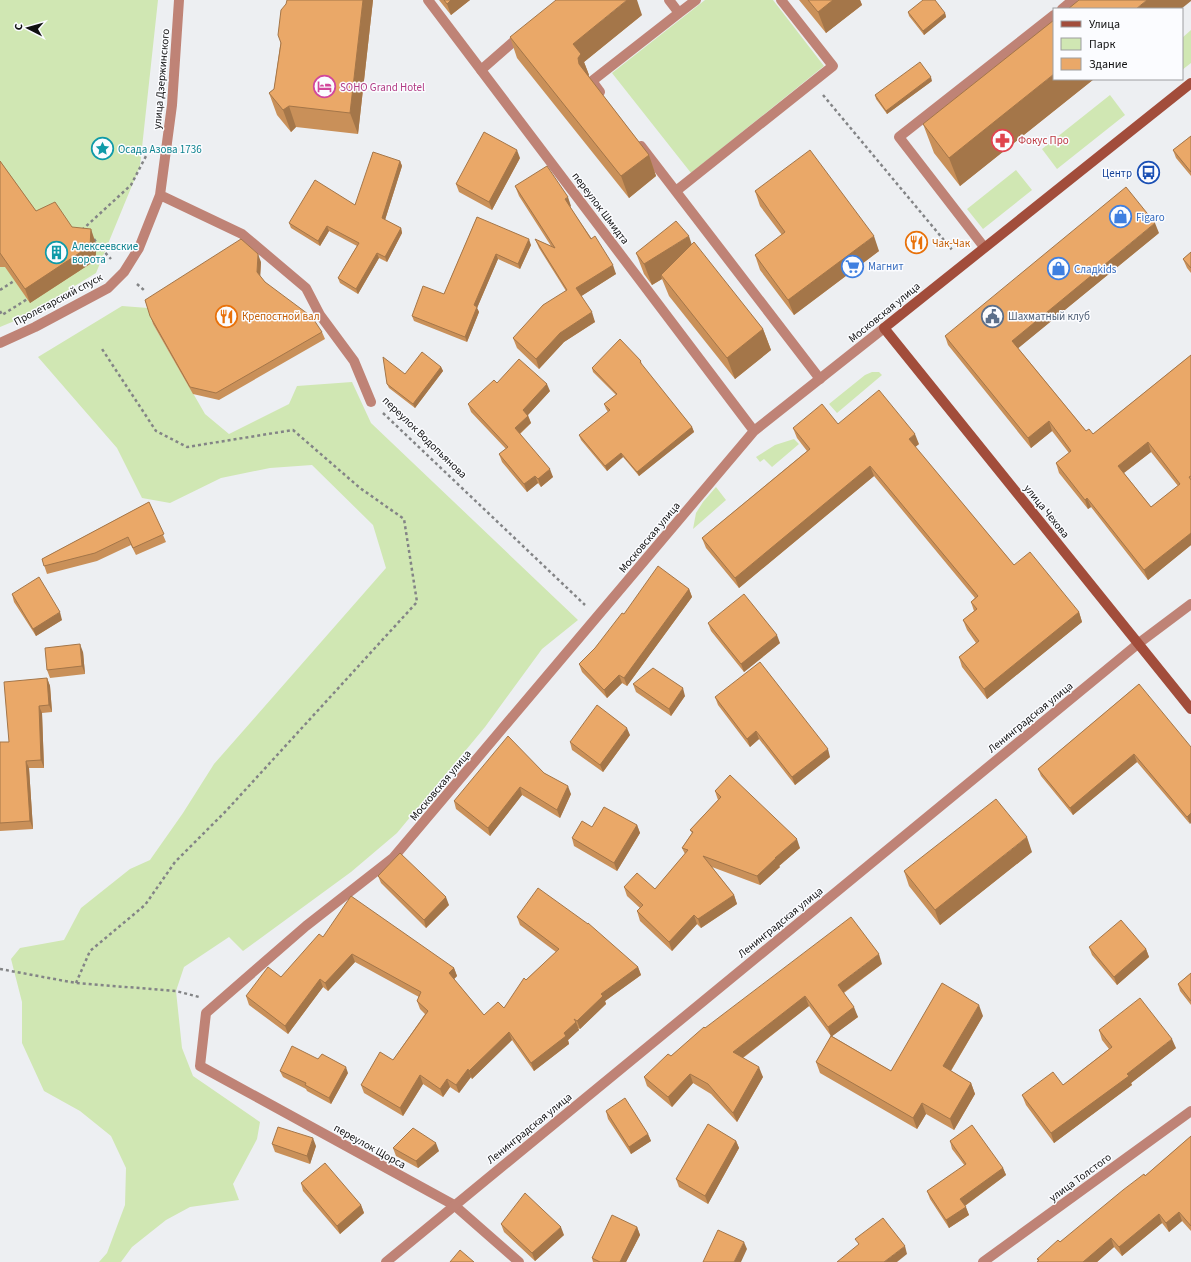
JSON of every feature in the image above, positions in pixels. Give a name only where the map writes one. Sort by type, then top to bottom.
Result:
[{"type":"main road","name":"Московская улица","points":[[884,328],[1191,83]]},
{"type":"main road","name":"улица Чехова","points":[[884,328],[1191,709]]},
{"type":"street","name":"улица Дзержинского","points":[[124,272],[139,248],[160,195],[172,106],[179,0]]},
{"type":"street","name":"переулок Шмидта","points":[[428,0],[754,432]]},
{"type":"street","points":[[669,0],[679,13]]},
{"type":"street","points":[[606,100],[592,81],[696,0]]},
{"type":"street","points":[[676,191],[833,66],[781,0]]},
{"type":"street","points":[[1063,8],[1073,0]]},
{"type":"street","points":[[984,247],[899,137],[1053,16]]},
{"type":"street","points":[[481,70],[528,30]]},
{"type":"street","points":[[634,136],[820,379]]},
{"type":"street","name":"переулок Водопьянова","points":[[160,195],[242,234],[306,288],[320,315],[354,361],[371,402]]},
{"type":"street","name":"Пролетарский спуск","points":[[0,343],[108,288],[124,272]]},
{"type":"street","name":"Московская улица","points":[[200,1066],[206,1012],[306,926],[393,858],[754,432],[884,328]]},
{"type":"street","name":"Ленинградская улица","points":[[386,1262],[1139,643],[1191,604]]},
{"type":"street","name":"переулок Щорса","points":[[200,1066],[454,1205],[519,1262]]},
{"type":"street","name":"улица Толстого","points":[[984,1262],[1191,1111]]},
{"type":"path","points":[[812,83],[963,265]]},
{"type":"path","points":[[78,233],[131,184],[149,152]]},
{"type":"path","points":[[93,252],[98,246]]},
{"type":"path","points":[[0,290],[14,281]]},
{"type":"path","points":[[0,311],[2,315],[32,296]]},
{"type":"path","points":[[76,983],[90,951],[146,905],[175,862],[226,811],[417,602],[404,519],[360,488],[293,430],[187,447],[156,431],[102,349]]},
{"type":"path","name":"переулок Водопьянова","points":[[371,402],[597,617]]},
{"type":"path","points":[[0,969],[76,983],[176,991],[219,1002]]},
{"type":"green space","points":[[0,0],[158,0],[140,166],[96,273],[24,317],[0,327]]},
{"type":"green space","points":[[705,0],[773,0],[824,66],[691,173],[612,73]]},
{"type":"green space","points":[[1191,30],[1191,63],[1183,69],[1183,37]]},
{"type":"green space","points":[[1110,95],[1125,115],[1057,169],[1042,149]]},
{"type":"green space","points":[[1016,170],[1032,190],[983,229],[967,209]]},
{"type":"green space","points":[[122,306],[148,308],[153,324],[205,414],[229,434],[289,404],[297,386],[352,382],[371,423],[578,620],[542,649],[485,727],[397,833],[351,872],[243,951],[229,937],[184,967],[176,991],[182,1048],[193,1076],[260,1122],[257,1139],[233,1184],[239,1200],[190,1207],[166,1220],[132,1247],[121,1262],[99,1262],[107,1253],[125,1205],[126,1168],[111,1136],[80,1111],[44,1091],[22,1043],[22,1002],[11,959],[20,948],[64,940],[81,908],[130,869],[150,860],[183,813],[214,764],[386,568],[373,525],[312,465],[270,468],[221,478],[170,503],[142,498],[117,448],[38,357]]},
{"type":"green space","points":[[872,372],[879,372],[882,375],[837,413],[829,404],[865,375]]},
{"type":"green space","points":[[794,439],[799,444],[772,467],[764,459],[760,462],[756,457],[775,445]]},
{"type":"green space","points":[[716,487],[726,500],[693,529],[696,513]]},
{"type":"building","name":"SOHO Grand Hotel","points":[[287,0],[363,0],[350,113],[289,106],[283,110],[269,93],[274,89],[281,43],[278,35],[281,10],[286,4]]},
{"type":"building","points":[[444,0],[451,0],[447,4]]},
{"type":"building","points":[[556,0],[627,0],[573,44],[581,54],[578,58],[579,64],[649,155],[621,176],[510,37]]},
{"type":"building","points":[[808,0],[833,0],[818,12]]},
{"type":"building","points":[[923,0],[935,0],[945,13],[923,31],[908,12]]},
{"type":"building","points":[[1079,0],[1147,0],[1137,8],[1069,8]]},
{"type":"building","points":[[1053,21],[1053,75],[949,158],[923,124]]},
{"type":"building","points":[[920,62],[931,77],[886,111],[875,95]]},
{"type":"building","points":[[484,132],[517,150],[489,202],[456,184]]},
{"type":"building","points":[[1191,136],[1191,172],[1173,150]]},
{"type":"building","points":[[810,150],[874,236],[788,300],[755,255],[785,232],[755,191]]},
{"type":"building","points":[[373,152],[400,161],[382,218],[401,228],[385,257],[377,253],[356,289],[338,278],[359,243],[327,226],[318,241],[289,223],[315,180],[355,205]]},
{"type":"building","points":[[0,161],[36,211],[55,202],[72,227],[91,229],[90,246],[25,289],[0,253]]},
{"type":"building","points":[[547,166],[568,197],[565,199],[591,239],[595,236],[613,265],[576,288],[592,312],[560,333],[536,359],[513,338],[543,305],[567,290],[535,239],[555,248],[515,186]]},
{"type":"building","points":[[1126,187],[1155,223],[1012,341],[1086,431],[1089,429],[1093,434],[1191,355],[1191,476],[1189,477],[1191,480],[1191,533],[1144,570],[1087,498],[1085,500],[1056,463],[1071,451],[1049,421],[1028,438],[945,336]],"holes":[[[1148,442],[1180,484],[1151,507],[1118,466]]]},
{"type":"building","points":[[477,217],[529,239],[518,264],[496,254],[474,305],[477,307],[465,337],[412,316],[423,286],[444,294]]},
{"type":"building","points":[[676,221],[689,236],[644,264],[636,253]]},
{"type":"building","name":"Крепостной вал","points":[[241,239],[258,254],[257,272],[265,282],[312,317],[322,332],[216,393],[190,387],[150,316],[145,300]]},
{"type":"building","points":[[694,242],[763,329],[727,358],[661,275]]},
{"type":"building","points":[[1191,252],[1191,268],[1183,259]]},
{"type":"building","points":[[620,339],[641,361],[640,362],[692,427],[637,472],[621,453],[605,466],[579,435],[610,410],[604,404],[617,394],[592,368]]},
{"type":"building","points":[[422,352],[441,367],[413,404],[387,384],[383,357],[405,374]]},
{"type":"building","points":[[519,359],[547,384],[523,410],[528,416],[515,428],[550,469],[538,479],[535,476],[524,484],[499,454],[508,447],[468,404],[494,380],[497,383]]},
{"type":"building","points":[[879,390],[915,434],[909,439],[1014,565],[1030,552],[1079,612],[984,689],[959,657],[979,641],[963,620],[977,609],[971,602],[978,596],[870,466],[735,578],[702,538],[810,449],[793,428],[822,404],[838,424]]},
{"type":"building","points":[[149,502],[164,534],[133,548],[128,537],[95,553],[44,566],[42,559]]},
{"type":"building","points":[[658,566],[689,589],[624,678],[619,675],[604,690],[579,664],[595,648],[622,613],[624,614]]},
{"type":"building","points":[[39,577],[60,612],[33,629],[12,594]]},
{"type":"building","points":[[744,594],[777,635],[741,664],[708,623]]},
{"type":"building","points":[[80,644],[82,666],[47,670],[45,648]]},
{"type":"building","points":[[760,662],[828,749],[792,777],[756,731],[747,739],[715,697]]},
{"type":"building","points":[[653,668],[683,688],[669,709],[633,684]]},
{"type":"building","points":[[47,678],[49,705],[39,706],[41,760],[26,761],[30,821],[0,823],[0,742],[9,742],[4,682]]},
{"type":"building","points":[[1139,684],[1191,747],[1191,813],[1187,817],[1134,754],[1070,808],[1038,769]]},
{"type":"building","points":[[597,705],[627,728],[600,765],[570,742]]},
{"type":"building","points":[[508,736],[544,773],[568,786],[557,810],[520,787],[488,828],[454,801]]},
{"type":"building","points":[[730,775],[797,839],[757,876],[703,856],[734,895],[698,919],[694,915],[669,942],[637,911],[643,905],[624,887],[637,873],[655,889],[688,850],[682,848],[693,832],[690,830],[721,797],[715,791]]},
{"type":"building","points":[[996,799],[1027,837],[935,910],[904,871]]},
{"type":"building","points":[[604,807],[637,825],[614,863],[572,838],[582,821],[592,827]]},
{"type":"building","points":[[400,853],[446,897],[424,920],[378,876]]},
{"type":"building","points":[[538,888],[588,923],[638,967],[601,994],[603,996],[577,1021],[574,1019],[576,1022],[564,1033],[566,1036],[531,1063],[509,1032],[469,1071],[468,1069],[456,1085],[447,1079],[440,1089],[420,1075],[400,1108],[361,1085],[380,1052],[393,1060],[428,1011],[417,1001],[421,992],[352,954],[325,983],[320,979],[285,1026],[246,996],[268,967],[281,977],[319,934],[323,937],[351,896],[454,968],[449,973],[484,1015],[498,1002],[504,1008],[524,978],[526,980],[559,949],[517,917]]},
{"type":"building","points":[[851,917],[879,954],[838,985],[854,1007],[828,1027],[805,996],[733,1052],[759,1067],[733,1113],[708,1084],[690,1074],[668,1097],[644,1077],[668,1054],[671,1056],[704,1027],[705,1028]]},
{"type":"building","points":[[1121,920],[1146,949],[1114,977],[1089,947]]},
{"type":"building","points":[[1191,973],[1191,1001],[1178,984]]},
{"type":"building","points":[[942,983],[979,1005],[943,1066],[971,1083],[950,1119],[922,1103],[913,1118],[816,1062],[831,1036],[891,1071]]},
{"type":"building","points":[[1140,998],[1172,1039],[1127,1074],[1129,1076],[1051,1133],[1022,1095],[1053,1072],[1063,1085],[1112,1047],[1099,1030]]},
{"type":"building","points":[[292,1046],[318,1059],[322,1054],[346,1067],[329,1098],[305,1085],[306,1083],[280,1071]]},
{"type":"building","points":[[625,1098],[648,1134],[629,1147],[606,1111]]},
{"type":"building","points":[[708,1124],[736,1141],[705,1196],[676,1179]]},
{"type":"building","points":[[972,1125],[1003,1168],[960,1199],[966,1207],[946,1220],[927,1191],[966,1164],[950,1141]]},
{"type":"building","points":[[278,1127],[313,1138],[307,1156],[272,1144]]},
{"type":"building","points":[[413,1128],[436,1143],[416,1161],[393,1148]]},
{"type":"building","points":[[1191,1136],[1191,1226],[1179,1212],[1166,1223],[1159,1214],[1119,1247],[1111,1238],[1083,1262],[1037,1262],[1039,1260],[1037,1259],[1058,1240],[1060,1242],[1123,1190],[1144,1174],[1145,1176]]},
{"type":"building","points":[[325,1163],[361,1205],[337,1226],[301,1183]]},
{"type":"building","points":[[525,1193],[561,1227],[532,1253],[501,1224]]},
{"type":"building","points":[[612,1215],[637,1227],[620,1262],[600,1262],[592,1258]]},
{"type":"building","points":[[883,1218],[905,1246],[884,1262],[837,1262],[859,1244],[855,1239]]},
{"type":"building","points":[[718,1230],[744,1242],[734,1262],[703,1262]]},
{"type":"building","points":[[460,1250],[474,1262],[450,1262]]},
{"type":"place","name":"SOHO Grand Hotel","points":[[324,87]]},
{"type":"place","name":"Фокус Про","points":[[1002,140]]},
{"type":"place","name":"Осада Азова 1736","points":[[103,149]]},
{"type":"place","name":"Центр","points":[[1148,173]]},
{"type":"place","name":"Figaro","points":[[1120,217]]},
{"type":"place","name":"Чак-Чак","points":[[916,243]]},
{"type":"place","name":"Алексеевские ворота","points":[[56,252]]},
{"type":"place","name":"Магнит","points":[[853,266]]},
{"type":"place","name":"Сладkids","points":[[1058,269]]},
{"type":"place","name":"Крепостной вал","points":[[226,316]]},
{"type":"place","name":"Шахматный клуб","points":[[992,316]]}]
